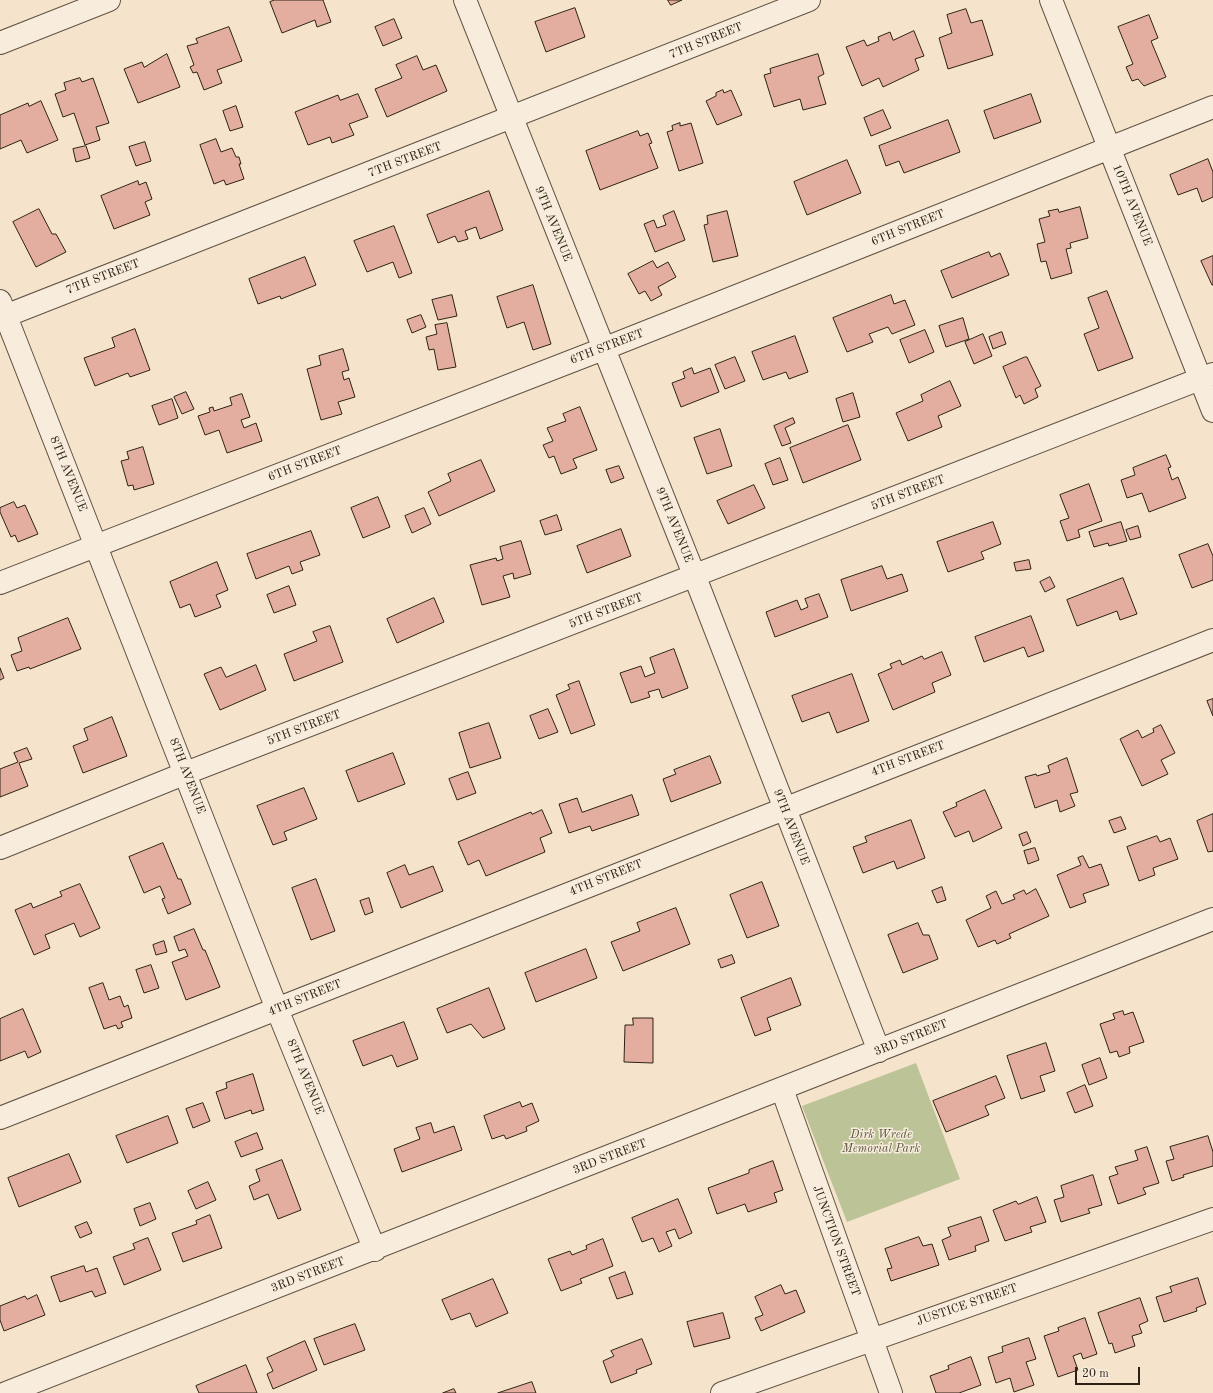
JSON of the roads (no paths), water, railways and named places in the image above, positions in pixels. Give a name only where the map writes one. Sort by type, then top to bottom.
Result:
[{"type":"street","points":[[0,42],[109,0]]},
{"type":"street","name":"9TH AVENUE","points":[[465,0],[695,577],[880,1051]]},
{"type":"street","name":"7TH STREET","points":[[2,311],[511,118],[809,0]]},
{"type":"street","name":"10TH AVENUE","points":[[1051,0],[1109,148],[1207,377],[1213,411]]},
{"type":"street","name":"6TH STREET","points":[[0,583],[603,348],[1213,107]]},
{"type":"street","name":"8TH AVENUE","points":[[2,311],[186,773],[277,1009],[375,1250]]},
{"type":"street","name":"5TH STREET","points":[[0,848],[186,773],[695,577],[1207,377]]},
{"type":"street","name":"4TH STREET","points":[[0,1118],[1213,640]]},
{"type":"street","name":"3RD STREET","points":[[6,1393],[375,1250],[1213,919]]},
{"type":"street","name":"JUNCTION STREET","points":[[782,1089],[891,1393]]},
{"type":"street","name":"JUSTICE STREET","points":[[722,1393],[1213,1218]]},
{"type":"park label","name":"Dirk Wrede Memorial Park","points":[[881,1142]]}]
